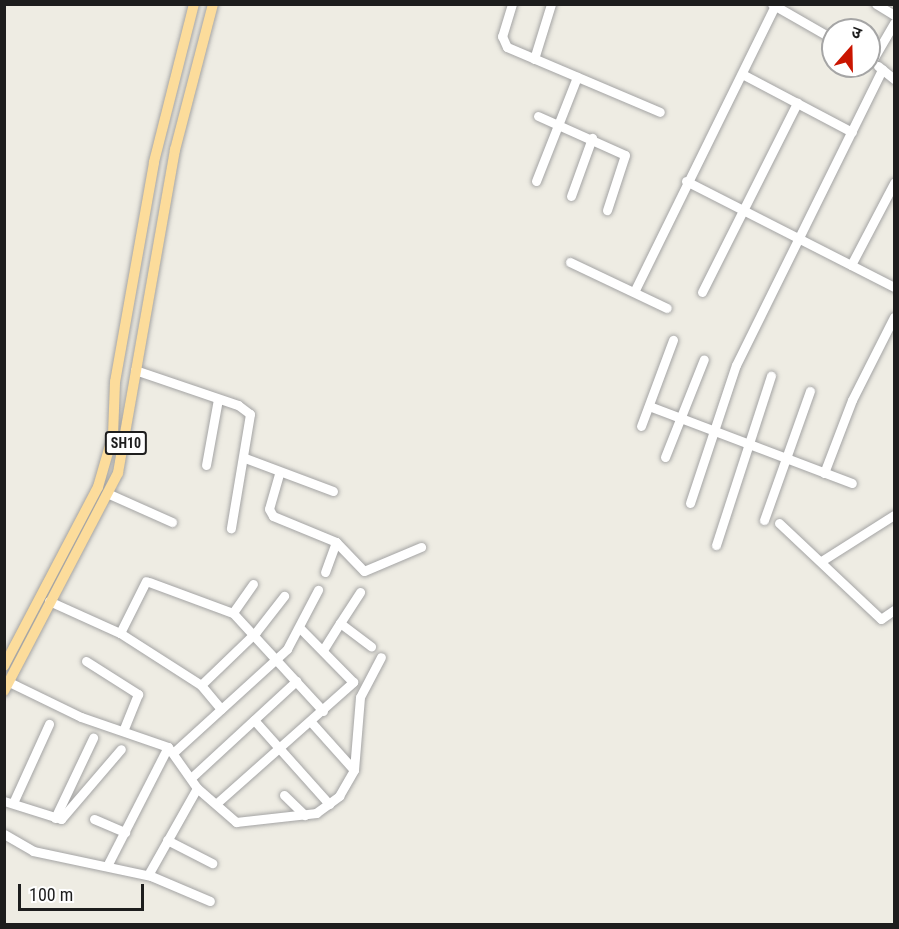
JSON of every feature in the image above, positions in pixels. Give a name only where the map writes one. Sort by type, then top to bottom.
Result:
[{"type":"main road","name":"SH10","points":[[7,686],[31,626],[98,487],[113,435],[115,382],[150,185],[194,4]]},
{"type":"main road","name":"SH10","points":[[4,666],[49,601],[109,494],[122,459],[135,370],[174,150],[213,4]]},
{"type":"street","points":[[512,4],[504,43],[534,59],[660,112]]},
{"type":"street","points":[[534,59],[551,4]]},
{"type":"street","points":[[876,4],[894,15]]},
{"type":"street","points":[[634,292],[686,181],[744,75],[774,5],[821,32]]},
{"type":"street","points":[[881,44],[894,23]]},
{"type":"street","points":[[690,503],[711,430],[736,365],[882,69],[894,80]]},
{"type":"street","points":[[744,75],[852,132]]},
{"type":"street","points":[[536,181],[578,77]]},
{"type":"street","points":[[702,292],[797,103]]},
{"type":"street","points":[[538,116],[559,123],[625,155],[606,210]]},
{"type":"street","points":[[571,196],[592,138]]},
{"type":"street","points":[[686,181],[894,287]]},
{"type":"street","points":[[851,265],[894,183]]},
{"type":"street","points":[[570,262],[667,308]]},
{"type":"street","points":[[824,473],[852,400],[894,317]]},
{"type":"street","points":[[641,426],[673,340]]},
{"type":"street","points":[[665,457],[678,417],[704,359]]},
{"type":"street","points":[[135,370],[218,399],[250,414],[245,458],[231,528]]},
{"type":"street","points":[[716,545],[771,376]]},
{"type":"street","points":[[764,520],[810,391]]},
{"type":"street","points":[[206,465],[218,399]]},
{"type":"street","points":[[649,406],[852,483]]},
{"type":"street","points":[[245,458],[279,474],[333,491]]},
{"type":"street","points":[[279,474],[269,509],[273,516],[336,542],[364,571],[421,547]]},
{"type":"street","points":[[109,494],[172,522]]},
{"type":"street","points":[[823,560],[894,515]]},
{"type":"street","points":[[779,523],[823,560],[880,619],[894,610]]},
{"type":"street","points":[[325,572],[336,542]]},
{"type":"street","points":[[120,633],[148,582],[233,614],[256,633],[323,711]]},
{"type":"street","points":[[233,614],[253,584]]},
{"type":"street","points":[[108,864],[171,750],[221,709],[276,658],[300,628],[318,590]]},
{"type":"street","points":[[323,650],[360,592]]},
{"type":"street","points":[[201,685],[256,633],[284,596]]},
{"type":"street","points":[[49,601],[120,633],[201,685],[221,709]]},
{"type":"street","points":[[340,623],[371,646]]},
{"type":"street","points":[[218,802],[282,749],[353,682],[300,628]]},
{"type":"street","points":[[7,686],[81,717],[124,729],[171,750],[192,777],[197,788],[218,802],[236,822],[305,815],[329,804],[354,770],[360,697],[381,657]]},
{"type":"street","points":[[86,661],[138,693],[124,729]]},
{"type":"street","points":[[192,777],[296,681]]},
{"type":"street","points":[[254,720],[329,804]]},
{"type":"street","points":[[311,722],[354,770]]},
{"type":"street","points":[[50,724],[9,802],[55,818],[62,818],[120,749]]},
{"type":"street","points":[[55,818],[93,738]]},
{"type":"street","points":[[148,875],[197,788]]},
{"type":"street","points":[[284,795],[305,815]]},
{"type":"street","points":[[94,819],[125,832]]},
{"type":"street","points":[[4,834],[33,851],[108,864],[148,875],[210,901]]},
{"type":"street","points":[[167,840],[212,862]]}]
